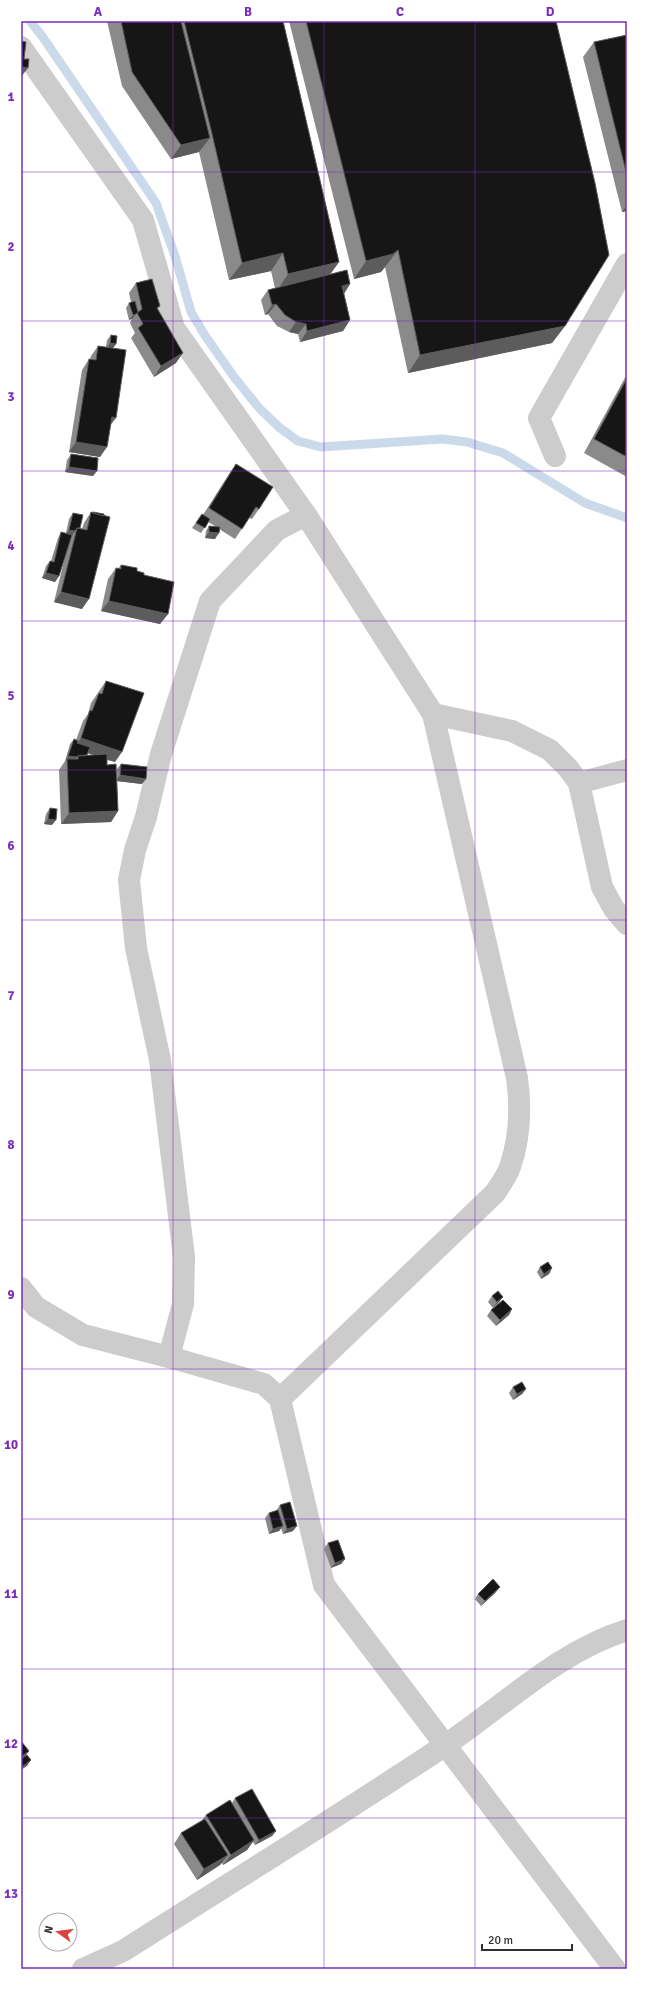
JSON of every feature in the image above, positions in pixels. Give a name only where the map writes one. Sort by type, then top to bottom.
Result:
[{"type":"street","points":[[21,48],[143,220],[174,328],[306,515],[434,714],[517,1078],[520,1100],[518,1131],[510,1167],[495,1194],[280,1399]]},
{"type":"street","points":[[555,456],[539,418],[627,264]]},
{"type":"street","points":[[169,1357],[182,1304],[184,1257],[160,1060],[136,948],[129,880],[135,850],[146,817],[161,754],[210,601],[277,530],[306,515]]},
{"type":"street","points":[[434,714],[512,731],[550,750],[568,768],[579,783],[602,887],[614,909],[627,924]]},
{"type":"street","points":[[579,783],[627,770]]},
{"type":"street","points":[[21,1288],[36,1307],[83,1335],[169,1357],[264,1384],[280,1399],[324,1585],[615,1969]]},
{"type":"street","points":[[83,1969],[123,1951],[445,1745],[561,1660],[607,1636],[627,1630]]},
{"type":"building","points":[[121,21],[181,21],[210,138],[181,145],[132,72]]},
{"type":"building","points":[[184,21],[283,21],[339,262],[288,274],[283,253],[242,263]]},
{"type":"building","points":[[306,21],[556,21],[595,183],[609,255],[565,326],[420,355],[398,250],[393,254],[366,261]]},
{"type":"building","points":[[627,35],[627,176],[594,42]]},
{"type":"building","points":[[21,41],[26,42],[24,59],[29,59],[28,68],[23,67],[21,81]]},
{"type":"building","points":[[347,270],[350,284],[342,286],[350,320],[307,331],[306,324],[296,322],[285,315],[276,304],[272,305],[268,290]]},
{"type":"building","points":[[152,279],[160,306],[157,308],[183,353],[161,366],[138,328],[143,324],[137,313],[142,309],[136,283]]},
{"type":"building","points":[[135,301],[138,312],[133,315],[129,303]]},
{"type":"building","points":[[111,335],[117,336],[116,344],[110,343]]},
{"type":"building","points":[[98,346],[126,350],[116,418],[112,417],[107,447],[76,442],[89,359],[96,360]]},
{"type":"building","points":[[627,378],[627,457],[594,439]]},
{"type":"building","points":[[71,454],[98,458],[97,471],[69,467]]},
{"type":"building","points":[[236,464],[273,487],[259,509],[256,507],[242,529],[209,508]]},
{"type":"building","points":[[91,512],[110,517],[89,599],[61,592],[77,528],[87,530]]},
{"type":"building","points":[[73,513],[83,515],[80,528],[77,528],[75,531],[69,530]]},
{"type":"building","points":[[93,513],[104,514],[104,516]]},
{"type":"building","points":[[202,514],[210,519],[205,528],[196,523]]},
{"type":"building","points":[[209,526],[220,527],[219,533],[209,532]]},
{"type":"building","points":[[61,532],[72,535],[59,576],[46,573],[50,561],[54,562]]},
{"type":"building","points":[[121,565],[137,568],[137,571],[144,573],[144,575],[174,582],[168,614],[109,601],[116,568],[121,569]]},
{"type":"building","points":[[106,681],[144,693],[122,752],[81,738],[90,710],[92,711],[99,693],[102,694]]},
{"type":"building","points":[[74,739],[78,741],[77,743],[90,747],[87,755],[77,757],[68,756]]},
{"type":"building","points":[[107,754],[107,765],[116,764],[118,811],[69,813],[67,759],[78,759],[78,756]]},
{"type":"building","points":[[121,764],[147,767],[146,779],[120,775]]},
{"type":"building","points":[[50,808],[57,809],[56,820],[48,819]]},
{"type":"building","points":[[548,1262],[552,1268],[544,1274],[540,1267]]},
{"type":"building","points":[[498,1291],[503,1297],[497,1302],[492,1296]]},
{"type":"building","points":[[503,1300],[512,1309],[500,1320],[491,1310]]},
{"type":"building","points":[[522,1382],[526,1389],[517,1394],[513,1387]]},
{"type":"building","points":[[290,1502],[297,1526],[287,1529],[280,1505]]},
{"type":"building","points":[[278,1510],[283,1526],[273,1529],[269,1513]]},
{"type":"building","points":[[338,1540],[345,1559],[335,1563],[328,1543]]},
{"type":"building","points":[[493,1579],[500,1587],[485,1601],[478,1594]]},
{"type":"building","points":[[21,1741],[29,1751],[21,1757]]},
{"type":"building","points":[[27,1755],[31,1760],[21,1768],[21,1759]]},
{"type":"building","points":[[252,1789],[276,1831],[259,1840],[235,1798]]},
{"type":"building","points":[[230,1800],[254,1840],[231,1855],[206,1815]]},
{"type":"building","points":[[205,1819],[228,1855],[204,1869],[181,1833]]},
{"type":"waterway","points":[[30,21],[42,36],[156,203],[175,256],[191,312],[204,334],[234,377],[260,409],[280,428],[298,441],[321,447],[443,439],[467,442],[503,453],[585,503],[627,518]]}]
